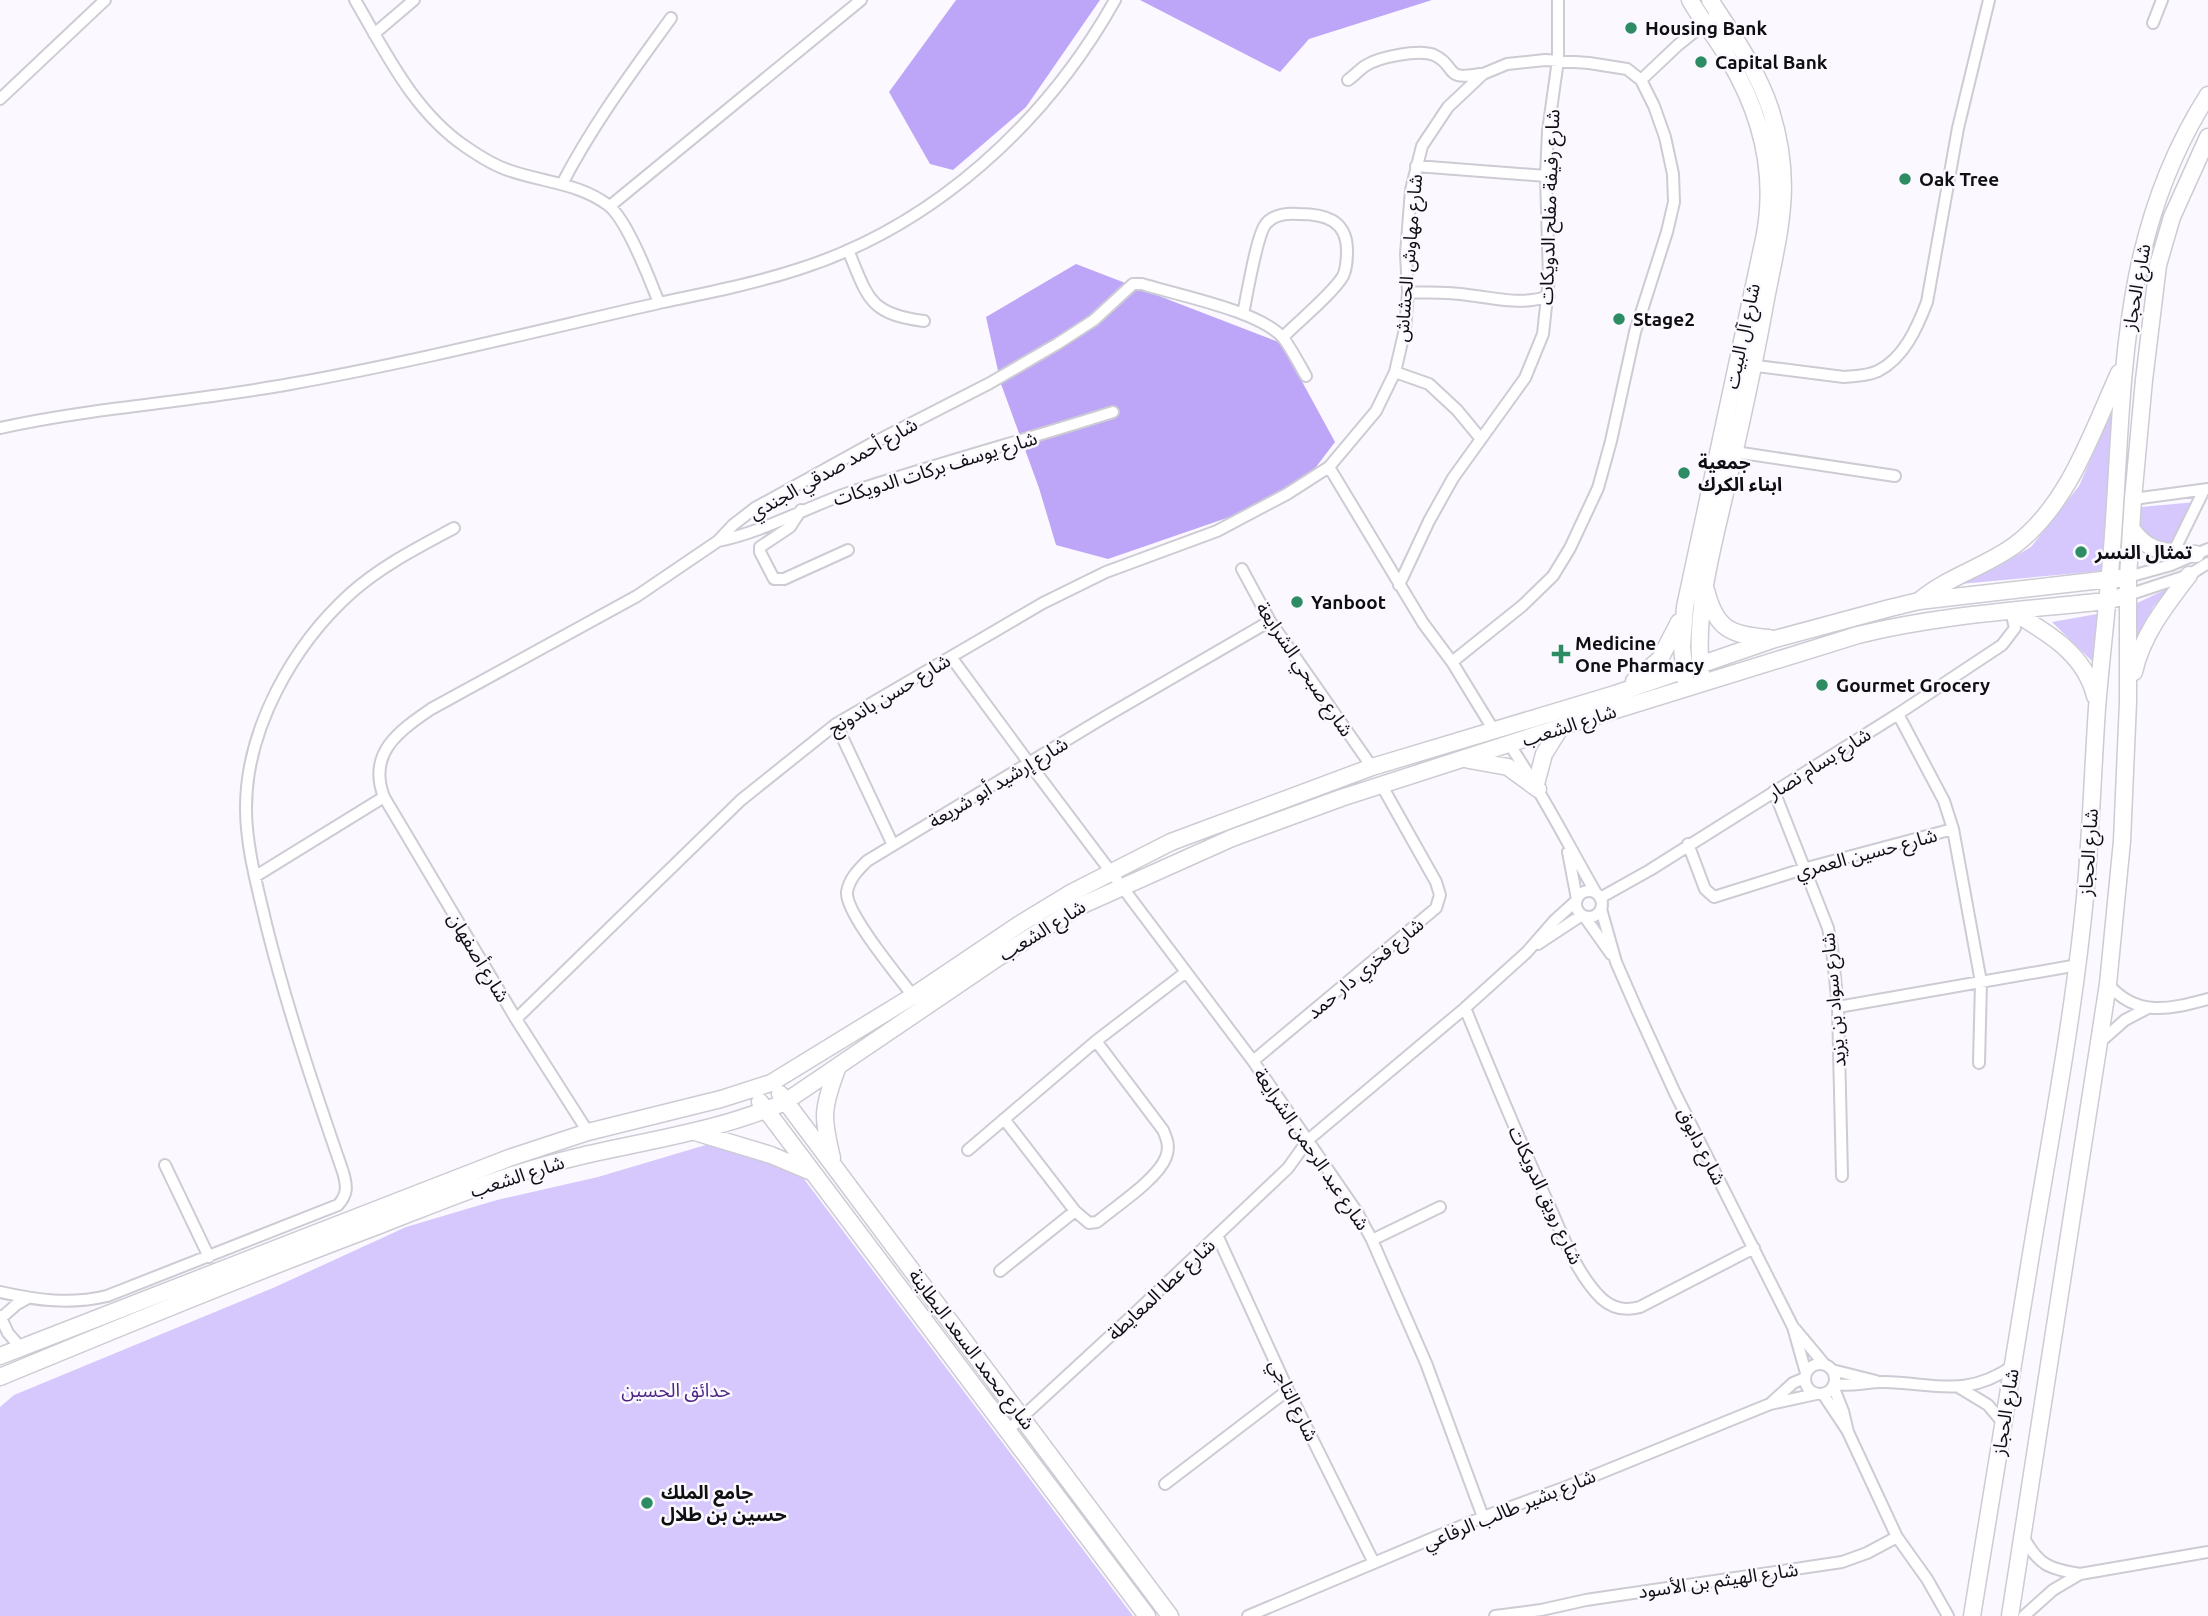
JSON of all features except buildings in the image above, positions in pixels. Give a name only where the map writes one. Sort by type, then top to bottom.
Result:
[{"type":"main road","name":"شارع آل البيت","points":[[1689,0],[1727,55],[1743,85],[1756,117],[1765,151],[1770,191],[1767,226],[1685,607],[1683,669],[1694,685]]},
{"type":"main road","name":"شارع آل البيت","points":[[1694,685],[1700,664],[1700,608],[1704,585],[1755,366],[1780,237],[1784,201],[1783,167],[1772,113],[1757,75],[1714,6]]},
{"type":"main road","name":"شارع الحجاز","points":[[1972,1616],[2078,965],[2109,581],[2123,364],[2137,271],[2151,217],[2170,170],[2208,95]]},
{"type":"main road","name":"شارع الحجاز","points":[[2010,1616],[2108,984],[2122,841],[2128,702],[2128,577],[2133,499],[2158,265],[2172,217],[2208,136]]},
{"type":"main road","points":[[1919,601],[1934,589],[2013,546],[2041,520],[2059,497],[2076,467],[2123,364]]},
{"type":"main road","points":[[2131,528],[2152,548],[2204,556]]},
{"type":"main road","points":[[2128,702],[2139,654],[2166,605],[2189,575]]},
{"type":"main road","name":"شارع الشعب","points":[[0,1377],[116,1320],[509,1158],[589,1132],[753,1091],[771,1083],[913,996],[1069,894],[1171,842],[1372,767],[1615,694],[1775,639],[1919,601],[2128,577]]},
{"type":"main road","points":[[1704,585],[1712,610],[1723,627],[1742,636],[1775,639]]},
{"type":"main road","name":"شارع الشعب","points":[[0,1356],[116,1320],[518,1173],[573,1157],[695,1132],[765,1111],[785,1102],[1027,939],[1096,898],[1232,838],[1341,798],[1694,685],[1894,626],[1952,616],[2106,601],[2128,595]]},
{"type":"main road","points":[[1615,694],[1641,677],[1660,659],[1675,633],[1685,607]]},
{"type":"main road","points":[[2011,611],[2046,632],[2074,656],[2085,670],[2097,705]]},
{"type":"main road","points":[[1463,759],[1500,764],[1537,786],[1544,754],[1561,727]]},
{"type":"main road","points":[[833,1164],[823,1122],[823,1109],[836,1069]]},
{"type":"main road","name":"شارع محمد السعد البطاينة","points":[[771,1083],[1170,1616]]},
{"type":"main road","name":"شارع محمد السعد البطاينة","points":[[753,1091],[765,1111],[1147,1616]]},
{"type":"main road","points":[[695,1132],[771,1155],[811,1172]]},
{"type":"street","points":[[0,99],[105,0]]},
{"type":"street","points":[[355,0],[412,94],[450,136],[481,157],[508,170],[562,184],[589,194],[610,206],[634,247],[659,303]]},
{"type":"street","points":[[374,34],[414,0]]},
{"type":"street","points":[[610,206],[861,0]]},
{"type":"street","points":[[0,428],[42,418],[289,384],[401,362],[739,286],[799,269],[848,250],[918,214],[972,174],[1042,104],[1064,77],[1115,0]]},
{"type":"street","name":"شارع رفيفة مفلح الدويكات","points":[[1399,585],[1453,478],[1525,378],[1543,334],[1549,296],[1550,241],[1546,176],[1548,131],[1558,60],[1559,0]]},
{"type":"street","points":[[1736,363],[1844,377],[1860,376],[1878,371],[1902,351],[1918,326],[1927,302],[1958,128],[1989,0]]},
{"type":"street","points":[[2153,23],[2162,0]]},
{"type":"street","points":[[1452,662],[1522,606],[1553,576],[1570,548],[1598,488],[1635,332],[1674,202],[1670,154],[1654,106],[1641,80],[1704,23],[1714,6]]},
{"type":"street","points":[[562,184],[583,144],[613,98],[671,18]]},
{"type":"street","points":[[1348,80],[1371,63],[1404,54],[1423,53],[1438,58],[1454,75],[1464,77],[1483,74]]},
{"type":"street","name":"شارع مهاوش الحشاش","points":[[1329,467],[1376,411],[1395,372],[1405,329],[1408,216],[1416,166],[1422,146],[1443,114],[1465,89],[1483,74],[1507,64],[1558,60],[1627,69],[1641,80]]},
{"type":"street","points":[[1416,166],[1546,176]]},
{"type":"street","points":[[1243,314],[1265,225],[1278,215],[1288,213],[1328,216],[1342,228],[1347,240],[1344,275],[1283,337]]},
{"type":"street","points":[[848,250],[867,293],[880,309],[900,318],[925,321]]},
{"type":"street","name":"شارع أحمد صدقي الجندي","points":[[379,777],[380,760],[388,746],[401,731],[431,709],[619,607],[719,541],[733,525],[755,509],[1057,344],[1094,320],[1133,284],[1142,284],[1243,314],[1266,324],[1283,337],[1306,376]]},
{"type":"street","points":[[1408,292],[1465,294],[1519,302],[1549,296]]},
{"type":"street","points":[[1395,372],[1429,384],[1457,410],[1481,439]]},
{"type":"street","name":"شارع يوسف بركات الدويكات","points":[[719,541],[746,534],[801,510],[862,489],[1113,412]]},
{"type":"street","points":[[1735,452],[1895,476]]},
{"type":"street","points":[[1329,467],[1423,624],[1452,662],[1493,729]]},
{"type":"street","name":"شارع حسن باندونج","points":[[516,1019],[741,800],[836,724],[1013,620],[1090,579],[1217,531],[1287,494],[1329,467]]},
{"type":"street","points":[[2133,499],[2206,490]]},
{"type":"street","points":[[2174,551],[2206,490]]},
{"type":"street","points":[[801,510],[790,527],[760,547],[774,579],[784,579],[848,550]]},
{"type":"street","points":[[0,1292],[70,1302],[89,1300],[131,1287],[338,1205],[346,1193],[343,1172],[285,1000],[247,830],[248,780],[264,719],[314,633],[352,591],[414,550],[454,528]]},
{"type":"street","points":[[2128,577],[2204,556]]},
{"type":"street","points":[[2128,595],[2189,575],[2204,556]]},
{"type":"street","name":"شارع صبحي الشرايعة","points":[[1242,569],[1270,621],[1372,767]]},
{"type":"street","name":"شارع بسام نصار","points":[[1599,900],[1898,714],[2007,640],[2015,628],[2011,611]]},
{"type":"street","name":"شارع إرشيد أبو شريعة","points":[[913,996],[858,921],[848,903],[848,890],[853,877],[867,861],[1270,621]]},
{"type":"street","name":"شارع عبد الرحمن الشرايعة","points":[[951,657],[1253,1061],[1340,1186],[1372,1240],[1430,1374],[1483,1517]]},
{"type":"street","name":"شارع حسين العمري","points":[[1688,844],[1705,888],[1714,897],[1803,869],[1953,829],[1944,801],[1898,714]]},
{"type":"street","points":[[836,724],[893,845]]},
{"type":"street","name":"شارع دابوق","points":[[1509,744],[1537,786],[1599,900],[1616,962],[1675,1093],[1793,1327],[1806,1375]]},
{"type":"street","name":"شارع أصفهان","points":[[379,777],[384,797],[516,1019],[589,1132]]},
{"type":"street","name":"شارع فخري دار حمد","points":[[1253,1061],[1436,908],[1440,895],[1436,882],[1382,786]]},
{"type":"street","name":"شارع سواد بن يزيد","points":[[1774,791],[1830,937],[1838,1007],[1842,1176]]},
{"type":"street","points":[[256,876],[384,797]]},
{"type":"street","points":[[1953,829],[1981,982],[1979,1063]]},
{"type":"street","name":"شارع دابوق","points":[[1566,843],[1577,900]]},
{"type":"street","points":[[1308,1140],[1465,1008],[1527,952],[1585,891],[1599,900],[1592,916],[1583,915],[1527,952]]},
{"type":"street","points":[[1577,900],[1576,907],[1583,915]]},
{"type":"street","name":"شارع دابوق","points":[[1583,915],[1616,962]]},
{"type":"street","points":[[1838,1007],[2078,965]]},
{"type":"street","points":[[968,1150],[1096,1041],[1186,972]]},
{"type":"street","points":[[2108,984],[2130,1003],[2148,1008]]},
{"type":"street","points":[[2099,1043],[2125,1020],[2148,1008],[2208,999]]},
{"type":"street","name":"شارع رويق الدويكات","points":[[1465,1008],[1521,1145],[1572,1255],[1602,1298],[1619,1309],[1640,1307],[1754,1248]]},
{"type":"street","points":[[1004,1119],[1075,1211],[1089,1223],[1097,1222],[1152,1176],[1168,1154],[1168,1141],[1163,1130],[1096,1041]]},
{"type":"street","name":"شارع عطا المعايطة","points":[[1007,1431],[1288,1168],[1308,1140]]},
{"type":"street","points":[[166,1165],[209,1257]]},
{"type":"street","points":[[1372,1240],[1440,1207]]},
{"type":"street","points":[[1000,1271],[1075,1211]]},
{"type":"street","name":"شارع التاجي","points":[[1217,1235],[1288,1390],[1374,1563]]},
{"type":"street","points":[[21,1348],[15,1344],[0,1318],[28,1298]]},
{"type":"street","name":"شارع دابوق","points":[[1793,1327],[1828,1367]]},
{"type":"street","points":[[1849,1432],[1819,1394],[1809,1389],[1806,1375],[1814,1365],[1879,1382]]},
{"type":"street","points":[[1819,1394],[1834,1385],[1879,1382],[1959,1388],[1994,1377],[2013,1366]]},
{"type":"street","points":[[1828,1367],[1849,1432],[1897,1537],[1927,1579],[1948,1616]]},
{"type":"street","name":"شارع بشير طالب الرفاعي","points":[[1770,1404],[1806,1375]]},
{"type":"street","points":[[1959,1388],[1988,1405],[2004,1424]]},
{"type":"street","points":[[1165,1484],[1288,1390]]},
{"type":"street","name":"شارع بشير طالب الرفاعي","points":[[1248,1616],[1483,1517],[1566,1487],[1770,1404],[1819,1394]]},
{"type":"street","points":[[2022,1534],[2035,1556],[2044,1564],[2060,1571],[2080,1574],[2208,1552]]},
{"type":"street","name":"شارع الهيثم بن الأسود","points":[[1494,1616],[1542,1613],[1586,1600],[1842,1562],[1867,1553],[1897,1537]]},
{"type":"street","points":[[2024,1616],[2053,1590],[2080,1574]]},
{"type":"green space","points":[[2115,403],[2101,571],[1960,584],[2031,547],[2079,486]]},
{"type":"green space","points":[[2196,502],[2176,542],[2156,541],[2140,530],[2141,507]]},
{"type":"green space","points":[[2169,588],[2153,607],[2136,647],[2137,603]]},
{"type":"green space","points":[[2097,614],[2095,664],[2052,622]]},
{"type":"green space","name":"حدائق الحسين","points":[[709,1144],[756,1155],[801,1175],[1133,1616],[0,1616],[0,1407],[14,1395],[273,1288],[406,1227],[497,1200],[598,1177]]},
{"type":"shaded area","points":[[956,0],[1100,0],[1026,107],[953,170],[930,164],[889,92]]},
{"type":"shaded area","points":[[1140,0],[1432,0],[1309,39],[1280,72]]},
{"type":"shaded area","points":[[1076,264],[1281,343],[1335,442],[1313,471],[1247,511],[1108,559],[1056,545],[1039,488],[1001,384],[986,317]]},
{"type":"place","name":"Housing Bank","points":[[1631,28]]},
{"type":"place","name":"Capital Bank","points":[[1701,62]]},
{"type":"place","name":"Oak Tree","points":[[1905,179]]},
{"type":"place","name":"Stage2","points":[[1619,319]]},
{"type":"place","name":"جمعية ابناء الكرك","points":[[1684,473]]},
{"type":"place","name":"تمثال النسر","points":[[2081,552]]},
{"type":"place","name":"Yanboot","points":[[1297,602]]},
{"type":"place","name":"Medicine One Pharmacy","points":[[1561,654]]},
{"type":"place","name":"Gourmet Grocery","points":[[1822,685]]},
{"type":"place","name":"جامع الملك حسين بن طلال","points":[[647,1503]]}]
